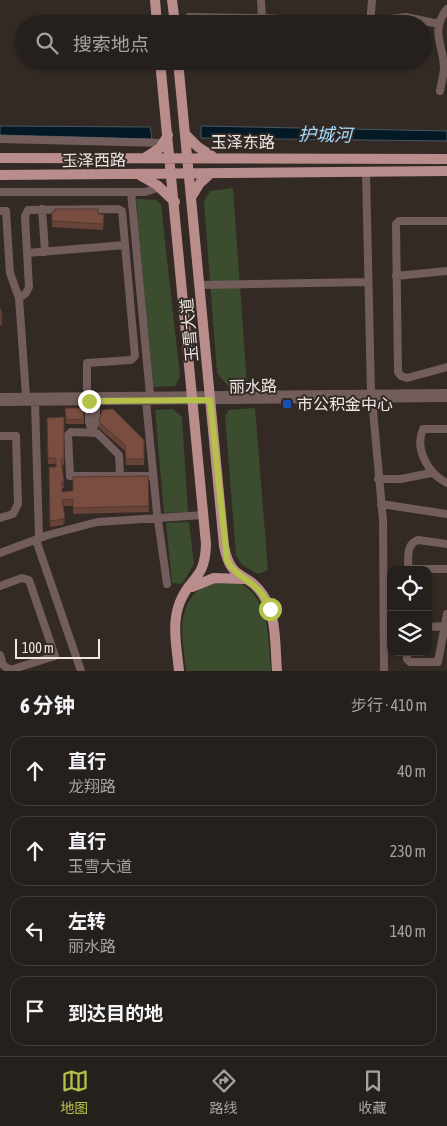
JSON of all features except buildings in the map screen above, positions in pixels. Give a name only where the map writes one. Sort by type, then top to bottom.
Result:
[{"type":"main road","points":[[154,0],[156,15]]},
{"type":"main road","points":[[172,0],[174,15]]},
{"type":"main road","name":"玉雪大道","points":[[161,70],[166,139],[175,202],[206,544],[205,563],[200,575],[180,601],[176,617],[179,671]]},
{"type":"main road","name":"玉雪大道","points":[[179,70],[227,560],[231,568],[253,583],[264,595],[270,609],[277,671]]},
{"type":"main road","points":[[186,135],[198,147],[213,157]]},
{"type":"main road","points":[[145,157],[154,153],[166,139]]},
{"type":"main road","name":"玉泽西路","points":[[0,158],[188,157]]},
{"type":"main road","name":"玉泽东路","points":[[188,157],[447,158]]},
{"type":"main road","name":"玉泽东路","points":[[189,174],[447,171]]},
{"type":"main road","points":[[192,196],[200,183],[212,173]]},
{"type":"main road","points":[[137,174],[160,187],[175,202]]},
{"type":"main road","name":"玉泽西路","points":[[0,175],[189,174]]},
{"type":"main road","points":[[189,588],[201,582],[220,577],[234,578],[253,583]]},
{"type":"street","points":[[261,0],[262,15]]},
{"type":"street","points":[[371,15],[372,0]]},
{"type":"street","points":[[440,91],[444,68],[438,41],[439,24],[447,9]]},
{"type":"street","points":[[432,23],[439,24]]},
{"type":"street","points":[[0,139],[166,139]]},
{"type":"street","points":[[366,172],[371,396],[381,504],[384,671]]},
{"type":"street","points":[[0,192],[145,192],[160,187]]},
{"type":"street","points":[[131,192],[153,476],[167,584]]},
{"type":"street","points":[[19,298],[26,294],[29,287],[26,213],[30,209],[120,210],[126,245],[135,356],[131,360],[87,363],[90,399],[89,422],[92,431]]},
{"type":"street","points":[[42,209],[45,252]]},
{"type":"street","points":[[0,211],[6,211],[10,273],[19,298],[26,396]]},
{"type":"street","points":[[447,221],[399,222],[396,224],[399,374],[407,378],[447,368]]},
{"type":"street","points":[[27,253],[126,245]]},
{"type":"street","points":[[396,276],[447,271]]},
{"type":"street","points":[[200,285],[368,282]]},
{"type":"street","name":"丽水路","points":[[371,396],[447,393]]},
{"type":"street","name":"丽水路","points":[[0,397],[26,396],[90,399]]},
{"type":"street","name":"丽水路","points":[[0,402],[210,397],[371,396],[447,398]]},
{"type":"street","points":[[35,402],[37,539],[81,671]]},
{"type":"street","points":[[447,429],[422,429],[420,441],[425,463],[431,473],[447,483]]},
{"type":"street","points":[[120,476],[118,454],[97,433],[92,431],[71,432],[68,435],[69,474],[120,476],[153,476]]},
{"type":"street","points":[[0,436],[16,436],[18,504],[13,514],[0,518]]},
{"type":"street","points":[[378,479],[401,479],[431,473]]},
{"type":"street","points":[[381,504],[447,514]]},
{"type":"street","points":[[0,553],[37,539],[97,522],[204,515]]},
{"type":"street","points":[[408,566],[409,549],[414,541],[447,544]]},
{"type":"street","points":[[432,569],[447,569]]},
{"type":"street","points":[[0,586],[22,578],[29,580],[54,656],[10,670],[3,665],[0,654]]},
{"type":"street","points":[[407,656],[410,662],[438,662],[447,614]]},
{"type":"street","points":[[432,627],[445,626]]},
{"type":"green space","points":[[233,188],[247,385],[228,386],[217,373],[204,201],[210,191]]},
{"type":"green space","points":[[136,199],[157,200],[161,205],[180,376],[175,386],[153,387]]},
{"type":"green space","points":[[255,408],[268,570],[258,574],[242,565],[236,555],[225,416],[229,410]]},
{"type":"green space","points":[[173,409],[182,417],[188,512],[164,513],[155,410]]},
{"type":"green space","points":[[189,522],[194,564],[182,584],[172,583],[166,523]]},
{"type":"green space","points":[[208,583],[240,583],[250,590],[258,600],[266,622],[271,671],[186,671],[182,633],[185,611],[189,601],[197,591]]},
{"type":"water","points":[[0,126],[150,127],[152,139],[0,135]]},
{"type":"water","name":"护城河","points":[[201,126],[447,131],[447,141],[201,138]]},
{"type":"place","name":"市公积金中心","points":[[287,404]]},
{"type":"route","points":[[89,401],[210,400],[224,546],[227,560],[231,568],[257,587],[270,609]]}]
